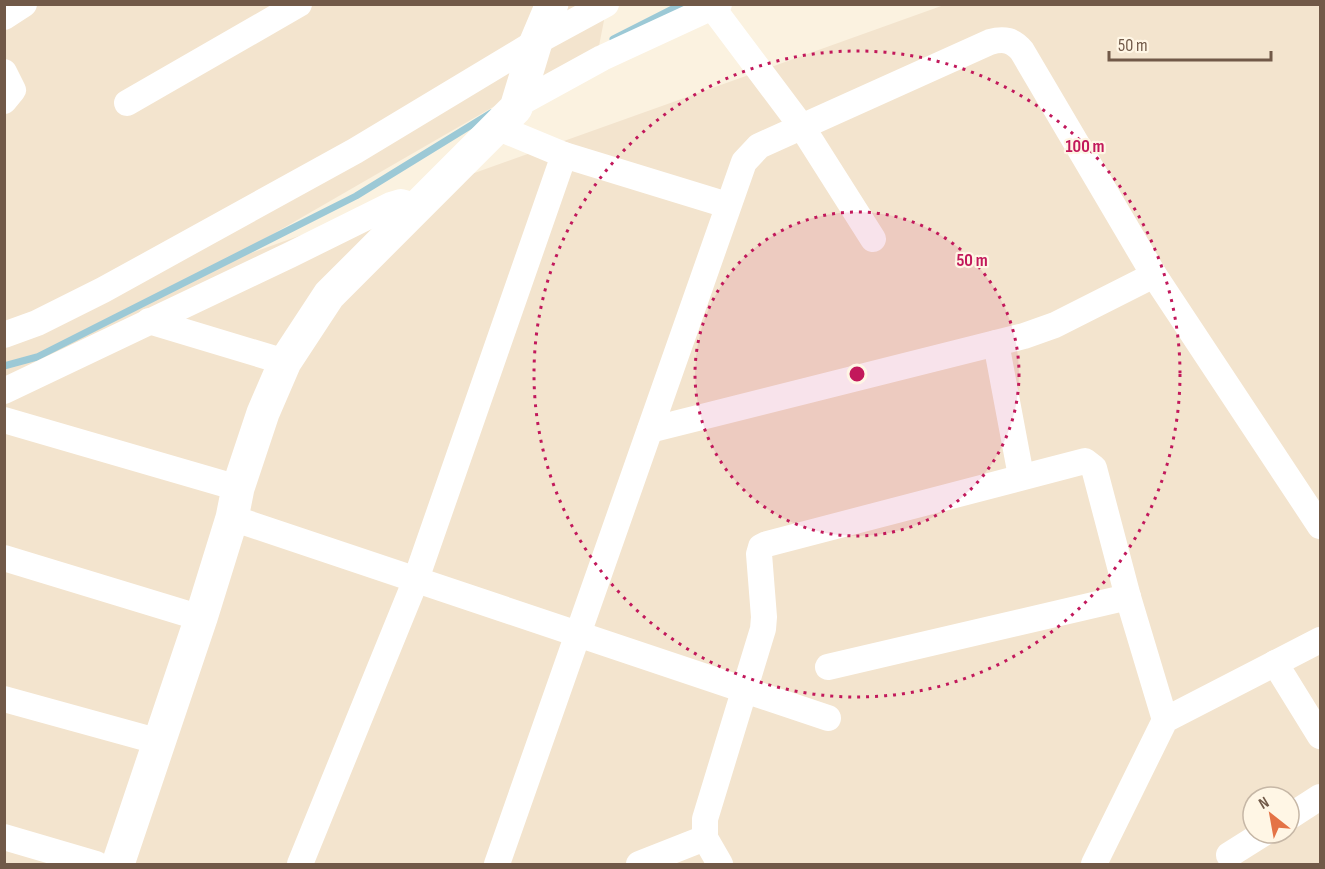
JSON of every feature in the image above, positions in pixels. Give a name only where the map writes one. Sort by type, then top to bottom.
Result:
[{"type":"street","points":[[4,17],[24,4]]},
{"type":"street","points":[[127,103],[299,4]]},
{"type":"street","points":[[118,864],[201,618],[263,413],[285,362],[330,295],[416,206],[499,128],[521,100],[534,48],[552,4]]},
{"type":"street","points":[[4,335],[37,323],[103,290],[345,157],[606,4]]},
{"type":"street","points":[[521,100],[602,58],[716,6],[802,127],[873,239]]},
{"type":"street","points":[[497,864],[580,634],[727,205],[750,154],[759,146],[990,42],[999,40],[1016,43],[1154,275],[1320,526]]},
{"type":"street","points":[[4,72],[13,90],[4,101]]},
{"type":"street","points":[[499,128],[564,156],[727,205]]},
{"type":"street","points":[[300,864],[415,582],[564,156]]},
{"type":"street","points":[[4,390],[391,204],[401,202],[416,206]]},
{"type":"street","points":[[650,430],[996,343],[1055,325],[1154,275]]},
{"type":"street","points":[[149,321],[285,362]]},
{"type":"street","points":[[996,343],[1021,476]]},
{"type":"street","points":[[4,420],[235,503],[415,582],[580,634],[828,718]]},
{"type":"street","points":[[720,864],[705,838],[705,819],[764,623],[759,554],[763,545],[1021,476],[1082,461],[1090,463],[1165,720]]},
{"type":"street","points":[[4,558],[201,618]]},
{"type":"street","points":[[828,667],[1128,597]]},
{"type":"street","points":[[1094,864],[1165,720],[1320,640]]},
{"type":"street","points":[[1275,663],[1320,736]]},
{"type":"street","points":[[4,699],[160,742]]},
{"type":"street","points":[[1301,812],[1317,806]]},
{"type":"street","points":[[4,837],[96,864]]},
{"type":"street","points":[[639,864],[705,838]]},
{"type":"street","points":[[1229,855],[1245,845]]},
{"type":"shaded area","points":[[5,5],[607,5],[599,46],[223,263],[944,5],[1320,5],[1320,864],[5,864]]},
{"type":"waterway","points":[[613,39],[682,4]]},
{"type":"waterway","points":[[4,366],[37,357],[356,196],[491,113]]}]
